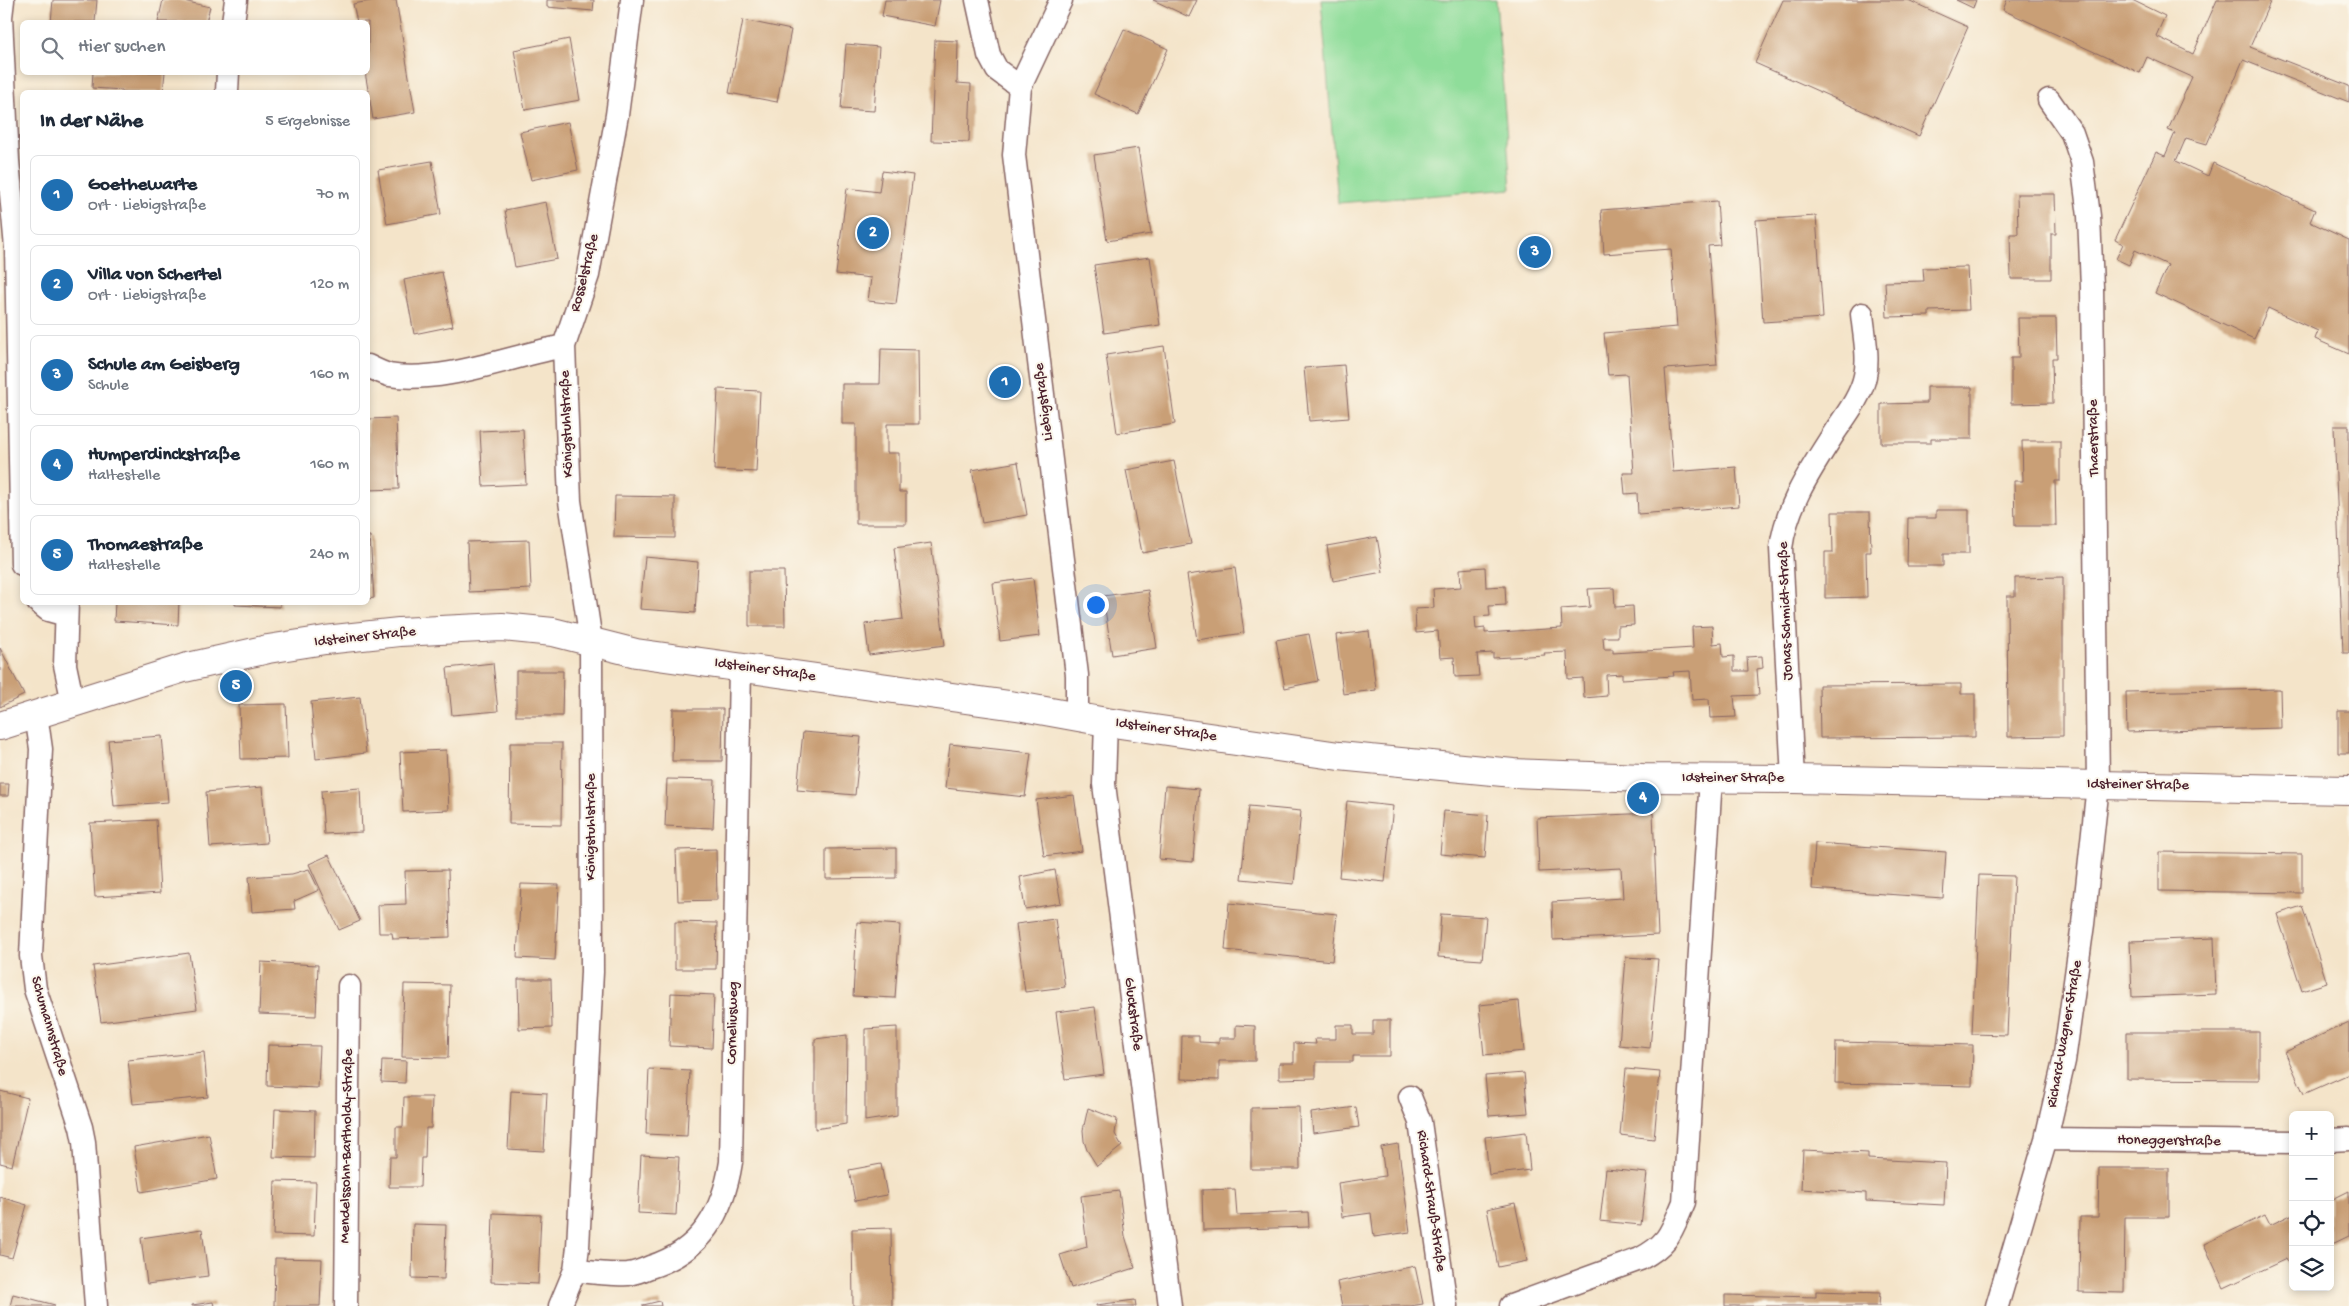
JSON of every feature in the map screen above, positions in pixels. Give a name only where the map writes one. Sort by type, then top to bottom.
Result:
[{"type":"street","points":[[3,0],[1,18],[4,163],[16,248],[20,459]]},
{"type":"street","points":[[233,20],[236,0]]},
{"type":"street","name":"Rosselstraße","points":[[564,346],[588,275],[617,115],[632,0]]},
{"type":"street","points":[[977,0],[989,55],[997,70],[1020,87]]},
{"type":"street","name":"Liebigstraße","points":[[1061,0],[1020,87],[1014,155],[1077,675],[1077,717]]},
{"type":"street","points":[[226,90],[228,75]]},
{"type":"street","name":"Thaerstraße","points":[[2049,100],[2072,133],[2078,147],[2090,216],[2098,784]]},
{"type":"street","name":"Jonas-Schmidt-Straße","points":[[1793,779],[1781,548],[1789,512],[1807,476],[1852,406],[1865,376],[1866,363],[1862,314]]},
{"type":"street","points":[[370,367],[388,374],[445,374],[564,346]]},
{"type":"street","name":"Königstuhlstraße","points":[[560,1306],[575,1270],[592,972],[591,641],[570,501],[564,346]]},
{"type":"street","points":[[42,605],[48,610],[66,609],[65,665],[72,703]]},
{"type":"street","name":"Idsteiner Straße","points":[[0,726],[184,668],[268,649],[324,640],[399,632],[502,627],[552,632],[636,653],[1023,707],[1106,722],[1339,756],[1424,765],[1567,776],[2098,784],[2349,790]]},
{"type":"street","name":"Corneliusweg","points":[[575,1270],[631,1274],[678,1256],[704,1232],[720,1204],[727,1186],[731,1162],[740,667]]},
{"type":"street","name":"Schumannstraße","points":[[36,714],[41,749],[30,956],[35,989],[82,1135],[96,1306]]},
{"type":"street","name":"Gluckstraße","points":[[1106,722],[1104,784],[1170,1306]]},
{"type":"street","points":[[1511,1306],[1640,1259],[1658,1249],[1670,1235],[1684,1202],[1711,778]]},
{"type":"street","name":"Richard-Wagner-Straße","points":[[1997,1306],[2046,1139],[2064,1061],[2083,924],[2098,784]]},
{"type":"street","name":"Mendelssohn-Bartholdy-Straße","points":[[346,1306],[349,986]]},
{"type":"street","name":"Richard-Strauß-Straße","points":[[1410,1097],[1420,1122],[1446,1306]]},
{"type":"street","name":"Honeggerstraße","points":[[2046,1139],[2289,1142]]},
{"type":"street","points":[[2334,1140],[2349,1139]]},
{"type":"green space","points":[[1321,0],[1496,0],[1511,189],[1338,203]]},
{"type":"building","points":[[53,0],[97,0],[95,20],[51,20]]},
{"type":"building","points":[[163,0],[179,0],[210,7],[207,20],[158,20]]},
{"type":"building","points":[[376,0],[396,0],[415,112],[373,119],[370,90],[368,90],[366,75],[370,75],[370,20],[357,20],[353,4]]},
{"type":"building","points":[[547,0],[594,0],[593,11],[547,7]]},
{"type":"building","points":[[885,0],[940,0],[935,26],[882,16]]},
{"type":"building","points":[[1153,0],[1197,0],[1189,17]]},
{"type":"building","points":[[1783,0],[1908,0],[1968,27],[1919,136],[1755,63]]},
{"type":"building","points":[[1956,0],[1976,0],[1973,8]]},
{"type":"building","points":[[2007,0],[2132,0],[2165,16],[2156,36],[2193,54],[2217,0],[2271,0],[2250,47],[2349,86],[2349,102],[2243,60],[2207,144],[2186,138],[2176,161],[2208,176],[2213,163],[2315,210],[2310,222],[2349,240],[2349,354],[2315,339],[2318,331],[2268,308],[2254,339],[2155,293],[2168,265],[2135,250],[2129,265],[2116,259],[2123,244],[2115,240],[2156,152],[2165,156],[2175,133],[2168,130],[2192,77],[2147,57],[2140,73],[2003,10]]},
{"type":"building","points":[[743,20],[791,30],[777,102],[729,93]]},
{"type":"building","points":[[1124,29],[1168,49],[1138,114],[1094,94]]},
{"type":"building","points":[[569,39],[580,100],[525,110],[514,50]]},
{"type":"building","points":[[935,40],[958,41],[957,83],[971,84],[969,142],[931,141]]},
{"type":"building","points":[[846,44],[879,47],[874,111],[841,109]]},
{"type":"building","points":[[93,75],[165,75],[163,90],[92,88]]},
{"type":"building","points":[[568,122],[578,170],[531,180],[520,132]]},
{"type":"building","points":[[1138,148],[1151,234],[1107,241],[1094,155]]},
{"type":"building","points":[[432,161],[441,214],[387,224],[378,170]]},
{"type":"building","points":[[882,171],[913,175],[896,304],[868,301],[871,278],[836,274],[847,188],[879,192]]},
{"type":"building","points":[[2017,194],[2055,194],[2056,234],[2051,234],[2051,279],[2011,279],[2010,234],[2018,234]]},
{"type":"building","points":[[1717,201],[1720,245],[1708,246],[1717,365],[1665,369],[1673,472],[1736,467],[1739,506],[1638,514],[1637,493],[1625,494],[1623,473],[1634,473],[1627,374],[1608,375],[1604,333],[1677,327],[1671,249],[1604,254],[1601,210]]},
{"type":"building","points":[[546,202],[557,259],[515,267],[505,210]]},
{"type":"building","points":[[1816,216],[1823,318],[1763,322],[1756,220]]},
{"type":"building","points":[[1150,257],[1160,325],[1104,333],[1094,265]]},
{"type":"building","points":[[1967,267],[1969,310],[1929,311],[1929,316],[1887,317],[1885,282],[1924,281],[1923,268]]},
{"type":"building","points":[[442,272],[453,326],[414,334],[404,280]]},
{"type":"building","points":[[2018,318],[2056,318],[2057,358],[2052,358],[2053,403],[2011,404],[2011,358],[2019,358]]},
{"type":"building","points":[[1164,346],[1175,424],[1117,433],[1106,355]]},
{"type":"building","points":[[881,349],[918,350],[919,424],[887,424],[887,453],[899,453],[899,492],[906,492],[906,524],[856,524],[856,424],[842,424],[842,384],[880,384]]},
{"type":"building","points":[[1344,365],[1349,418],[1309,421],[1304,368]]},
{"type":"building","points":[[1012,373],[1015,388],[997,390],[994,376]]},
{"type":"building","points":[[1927,387],[1972,387],[1972,439],[1931,439],[1931,443],[1881,443],[1881,404],[1927,403]]},
{"type":"building","points":[[718,389],[760,391],[756,472],[714,470]]},
{"type":"building","points":[[396,418],[399,489],[370,490],[370,419]]},
{"type":"building","points":[[2334,426],[2349,426],[2349,653],[2343,653]]},
{"type":"building","points":[[523,429],[526,484],[483,486],[480,431]]},
{"type":"building","points":[[2022,441],[2060,441],[2060,481],[2055,481],[2056,526],[2015,526],[2014,481],[2023,481]]},
{"type":"building","points":[[1174,461],[1191,544],[1142,553],[1126,470]]},
{"type":"building","points":[[1018,462],[1027,515],[982,523],[972,470]]},
{"type":"building","points":[[615,496],[675,497],[675,538],[614,537]]},
{"type":"building","points":[[1936,510],[1969,510],[1969,554],[1943,554],[1943,566],[1907,566],[1908,518],[1936,518]]},
{"type":"building","points":[[1832,512],[1870,512],[1871,552],[1866,552],[1867,597],[1825,598],[1825,552],[1833,552]]},
{"type":"building","points":[[370,536],[374,598],[370,599]]},
{"type":"building","points":[[1377,537],[1383,572],[1333,581],[1327,546]]},
{"type":"building","points":[[529,540],[531,589],[469,592],[467,542]]},
{"type":"building","points":[[931,543],[945,645],[869,655],[865,624],[903,619],[894,548]]},
{"type":"building","points":[[645,557],[698,562],[695,613],[640,609]]},
{"type":"building","points":[[1485,567],[1486,587],[1505,586],[1506,605],[1489,606],[1490,616],[1475,617],[1476,629],[1485,628],[1485,633],[1562,628],[1561,609],[1590,607],[1588,589],[1614,588],[1615,607],[1633,606],[1634,625],[1618,626],[1618,637],[1603,637],[1604,649],[1613,649],[1613,653],[1693,648],[1692,627],[1712,626],[1713,644],[1722,643],[1723,657],[1734,656],[1734,671],[1748,671],[1747,657],[1762,656],[1763,668],[1757,669],[1759,695],[1734,696],[1736,717],[1710,718],[1709,699],[1692,700],[1690,671],[1673,672],[1674,676],[1622,679],[1622,674],[1606,675],[1607,696],[1584,698],[1583,678],[1568,679],[1567,652],[1493,658],[1493,653],[1477,654],[1479,676],[1455,677],[1454,657],[1440,658],[1438,631],[1416,633],[1415,609],[1434,608],[1433,589],[1461,587],[1460,569]]},
{"type":"building","points":[[1235,568],[1244,633],[1197,640],[1187,575]]},
{"type":"building","points":[[749,571],[784,571],[785,626],[749,626]]},
{"type":"building","points":[[2063,577],[2063,736],[2008,737],[2007,596],[2015,596],[2015,578]]},
{"type":"building","points":[[1033,578],[1040,636],[1000,641],[993,583]]},
{"type":"building","points":[[1148,590],[1157,648],[1112,655],[1103,596]]},
{"type":"building","points":[[115,605],[179,605],[178,625],[114,621]]},
{"type":"building","points":[[235,605],[280,605],[280,607]]},
{"type":"building","points":[[1369,631],[1376,690],[1343,694],[1336,635]]},
{"type":"building","points":[[1309,634],[1318,681],[1285,688],[1276,640]]},
{"type":"building","points":[[0,648],[24,695],[0,707]]},
{"type":"building","points":[[493,663],[498,711],[452,715],[447,668]]},
{"type":"building","points":[[516,671],[563,671],[562,716],[516,716]]},
{"type":"building","points":[[1961,684],[1961,694],[1975,694],[1975,737],[1820,738],[1819,685]]},
{"type":"building","points":[[2280,689],[2281,728],[2127,732],[2126,692]]},
{"type":"building","points":[[360,697],[366,753],[316,759],[311,702]]},
{"type":"building","points":[[286,704],[288,758],[241,759],[239,705]]},
{"type":"building","points":[[673,709],[723,709],[722,761],[672,761]]},
{"type":"building","points":[[2338,711],[2349,711],[2349,753],[2338,753]]},
{"type":"building","points":[[803,732],[861,737],[855,795],[797,790]]},
{"type":"building","points":[[162,736],[168,802],[114,806],[108,740]]},
{"type":"building","points":[[510,743],[562,743],[561,825],[509,824]]},
{"type":"building","points":[[950,744],[1031,753],[1025,797],[945,788]]},
{"type":"building","points":[[446,750],[449,810],[403,812],[400,752]]},
{"type":"building","points":[[667,779],[715,780],[713,828],[665,826]]},
{"type":"building","points":[[0,784],[9,784],[8,796],[0,796]]},
{"type":"building","points":[[1165,786],[1199,789],[1193,862],[1159,859]]},
{"type":"building","points":[[262,787],[267,843],[210,847],[206,792]]},
{"type":"building","points":[[360,788],[362,832],[324,834],[321,791]]},
{"type":"building","points":[[1074,795],[1082,851],[1044,856],[1036,800]]},
{"type":"building","points":[[1347,801],[1393,806],[1385,882],[1339,877]]},
{"type":"building","points":[[1249,806],[1301,811],[1294,884],[1241,879]]},
{"type":"building","points":[[1444,811],[1488,815],[1485,858],[1440,854]]},
{"type":"building","points":[[1653,813],[1658,935],[1553,940],[1552,902],[1623,898],[1621,868],[1539,872],[1537,818]]},
{"type":"building","points":[[156,820],[160,893],[95,897],[90,823]]},
{"type":"building","points":[[1815,843],[1946,852],[1943,898],[1812,889]]},
{"type":"building","points":[[896,848],[896,878],[826,879],[826,849]]},
{"type":"building","points":[[716,849],[717,900],[678,901],[676,850]]},
{"type":"building","points":[[2159,852],[2302,854],[2302,893],[2159,891]]},
{"type":"building","points":[[329,855],[360,921],[339,930],[309,864]]},
{"type":"building","points":[[309,869],[319,890],[294,901],[295,909],[252,912],[249,877],[292,874]]},
{"type":"building","points":[[448,870],[450,937],[393,939],[392,933],[379,933],[378,905],[406,904],[405,871]]},
{"type":"building","points":[[1055,870],[1061,903],[1025,909],[1020,877]]},
{"type":"building","points":[[1979,875],[2014,876],[2007,1035],[1972,1034]]},
{"type":"building","points":[[521,884],[559,885],[555,960],[517,958]]},
{"type":"building","points":[[1229,903],[1337,914],[1332,961],[1225,950]]},
{"type":"building","points":[[2302,906],[2327,983],[2302,991],[2277,914]]},
{"type":"building","points":[[1441,914],[1486,917],[1482,960],[1438,957]]},
{"type":"building","points":[[1055,919],[1065,987],[1025,992],[1016,924]]},
{"type":"building","points":[[675,922],[717,923],[716,969],[675,969]]},
{"type":"building","points":[[857,922],[900,925],[895,998],[853,996]]},
{"type":"building","points":[[2214,938],[2216,994],[2132,997],[2130,941]]},
{"type":"building","points":[[189,953],[197,1009],[101,1022],[93,966]]},
{"type":"building","points":[[1626,957],[1658,959],[1650,1048],[1619,1045]]},
{"type":"building","points":[[261,962],[318,965],[316,1016],[259,1014]]},
{"type":"building","points":[[518,979],[551,979],[552,1028],[519,1029]]},
{"type":"building","points":[[404,984],[450,985],[448,1058],[402,1057]]},
{"type":"building","points":[[671,993],[714,995],[712,1048],[669,1046]]},
{"type":"building","points":[[1519,1001],[1524,1051],[1484,1055],[1479,1005]]},
{"type":"building","points":[[1095,1007],[1104,1074],[1065,1079],[1056,1012]]},
{"type":"building","points":[[1373,1020],[1390,1020],[1390,1056],[1353,1056],[1353,1062],[1316,1062],[1316,1078],[1279,1079],[1279,1063],[1294,1063],[1294,1043],[1316,1044],[1315,1039],[1336,1039],[1336,1025],[1353,1025],[1353,1034],[1373,1034]]},
{"type":"building","points":[[2349,1022],[2349,1074],[2304,1094],[2285,1052]]},
{"type":"building","points":[[1236,1025],[1255,1026],[1255,1061],[1219,1061],[1219,1080],[1181,1079],[1182,1036],[1199,1036],[1199,1042],[1219,1043],[1219,1038],[1236,1038]]},
{"type":"building","points":[[897,1027],[897,1116],[865,1121],[865,1029]]},
{"type":"building","points":[[2127,1032],[2259,1032],[2259,1080],[2127,1079]]},
{"type":"building","points":[[847,1035],[846,1124],[815,1129],[815,1039]]},
{"type":"building","points":[[1836,1042],[1973,1045],[1972,1086],[1835,1083]]},
{"type":"building","points":[[268,1045],[320,1046],[318,1088],[267,1086]]},
{"type":"building","points":[[204,1052],[208,1097],[133,1104],[128,1060]]},
{"type":"building","points":[[382,1060],[406,1061],[405,1083],[381,1082]]},
{"type":"building","points":[[649,1069],[690,1071],[687,1136],[646,1134]]},
{"type":"building","points":[[1626,1069],[1660,1072],[1654,1139],[1620,1135]]},
{"type":"building","points":[[1524,1073],[1528,1113],[1489,1116],[1485,1076]]},
{"type":"building","points":[[0,1091],[28,1098],[12,1166],[0,1163]]},
{"type":"building","points":[[511,1091],[547,1093],[544,1151],[508,1149]]},
{"type":"building","points":[[404,1097],[432,1097],[431,1128],[426,1128],[425,1158],[421,1158],[420,1187],[389,1187],[390,1157],[396,1157],[396,1127],[403,1127]]},
{"type":"building","points":[[1299,1107],[1300,1169],[1251,1169],[1251,1108]]},
{"type":"building","points":[[1356,1107],[1359,1127],[1313,1133],[1311,1113]]},
{"type":"building","points":[[1088,1108],[1117,1119],[1115,1134],[1122,1146],[1097,1166],[1084,1141],[1083,1130]]},
{"type":"building","points":[[275,1109],[315,1111],[314,1158],[273,1157]]},
{"type":"building","points":[[1526,1132],[1530,1170],[1489,1175],[1485,1137]]},
{"type":"building","points":[[209,1134],[217,1179],[141,1192],[134,1147]]},
{"type":"building","points":[[1398,1144],[1410,1232],[1374,1237],[1371,1213],[1342,1217],[1338,1183],[1385,1176],[1381,1147]]},
{"type":"building","points":[[1803,1150],[1868,1153],[1868,1159],[1946,1163],[1944,1205],[1866,1201],[1866,1193],[1801,1189]]},
{"type":"building","points":[[641,1155],[679,1157],[676,1215],[638,1213]]},
{"type":"building","points":[[881,1164],[887,1195],[855,1201],[849,1170]]},
{"type":"building","points":[[2099,1168],[2169,1168],[2169,1217],[2125,1217],[2124,1293],[2079,1292],[2080,1217],[2098,1217]]},
{"type":"building","points":[[1606,1169],[1647,1173],[1641,1225],[1600,1221]]},
{"type":"building","points":[[275,1181],[316,1182],[314,1236],[273,1235]]},
{"type":"building","points":[[1235,1189],[1237,1215],[1308,1212],[1309,1227],[1203,1230],[1202,1190]]},
{"type":"building","points":[[1119,1191],[1125,1236],[1135,1268],[1071,1288],[1060,1255],[1087,1247],[1081,1196]]},
{"type":"building","points":[[2349,1191],[2349,1236],[2334,1243],[2334,1201],[2334,1198]]},
{"type":"building","points":[[0,1197],[27,1205],[12,1258],[0,1255]]},
{"type":"building","points":[[1515,1203],[1527,1261],[1498,1267],[1487,1209]]},
{"type":"building","points":[[493,1213],[541,1215],[538,1284],[491,1282]]},
{"type":"building","points":[[2265,1215],[2270,1225],[2289,1216],[2289,1265],[2286,1259],[2224,1288],[2204,1244]]},
{"type":"building","points":[[413,1224],[446,1225],[444,1279],[412,1278]]},
{"type":"building","points":[[891,1228],[892,1306],[853,1306],[852,1229]]},
{"type":"building","points":[[202,1229],[208,1276],[147,1284],[141,1238]]},
{"type":"building","points":[[275,1258],[322,1259],[320,1306],[274,1306]]},
{"type":"building","points":[[1415,1266],[1423,1304],[1410,1306],[1342,1306],[1337,1282]]},
{"type":"building","points":[[1816,1291],[1880,1293],[1879,1306],[1725,1306],[1725,1295],[1816,1297]]},
{"type":"building","points":[[13,1294],[55,1305],[55,1306],[10,1306]]},
{"type":"building","points":[[1135,1300],[1136,1306],[1096,1306],[1096,1305]]},
{"type":"building","points":[[660,1301],[661,1306],[643,1306],[643,1305]]},
{"type":"building","points":[[213,1302],[214,1306],[192,1306],[192,1305]]},
{"type":"place","name":"Villa von Schertel","points":[[873,233]]},
{"type":"place","name":"Schule am Geisberg","points":[[1535,252]]},
{"type":"place","name":"Goethewarte","points":[[1005,382]]},
{"type":"place","name":"Thomaestraße","points":[[236,686]]},
{"type":"place","name":"Humperdinckstraße","points":[[1643,798]]}]
